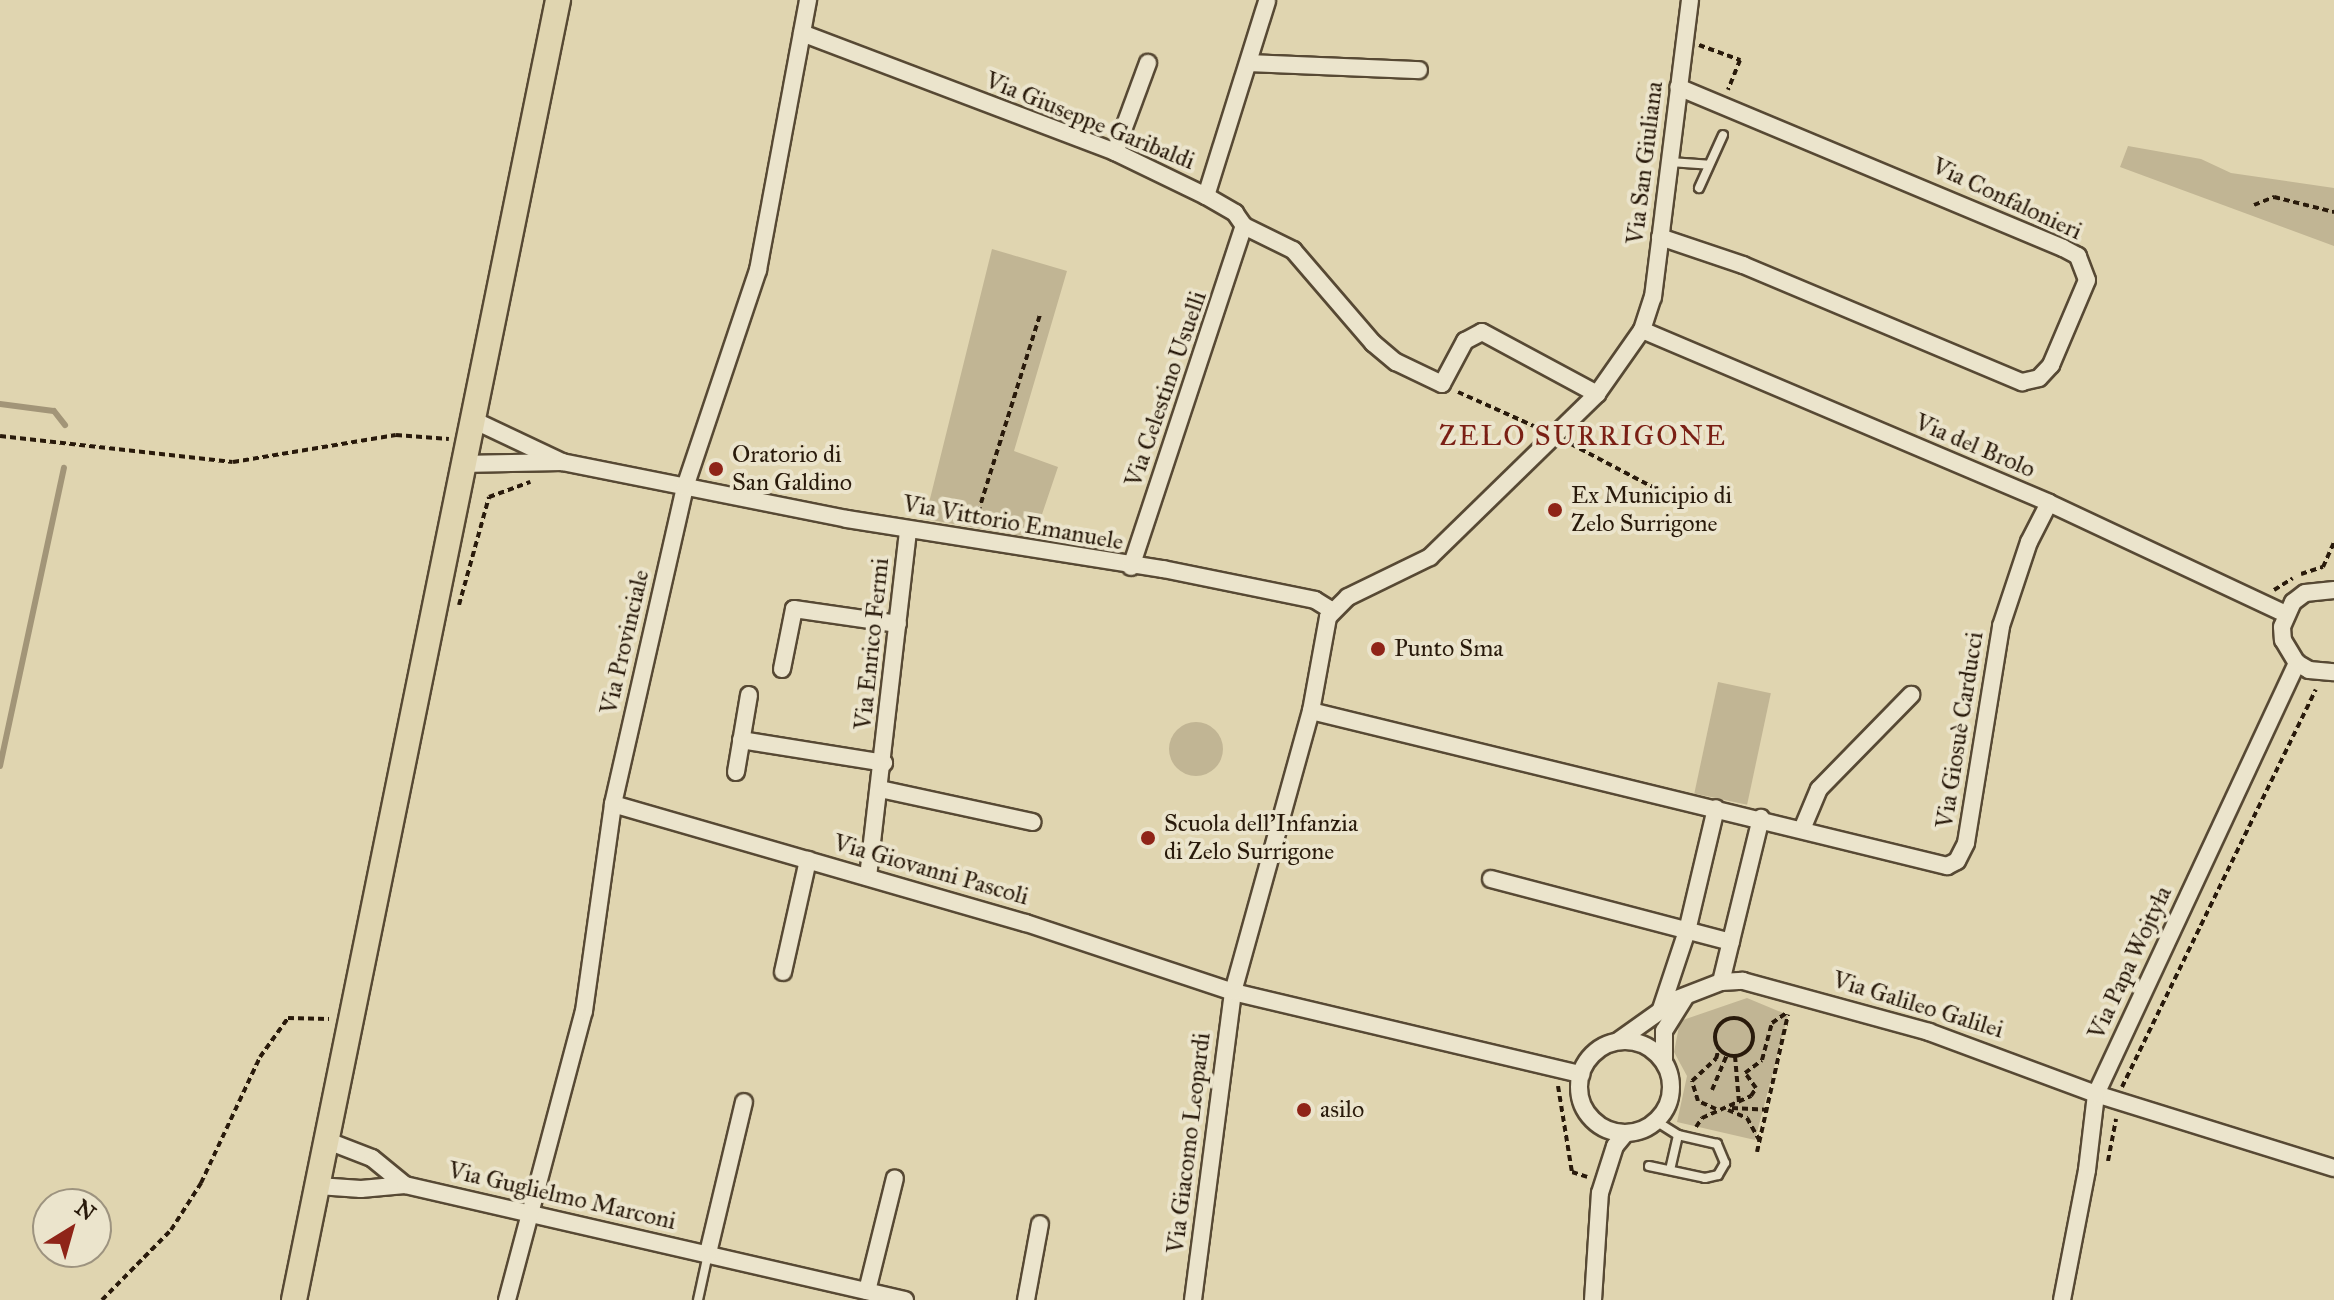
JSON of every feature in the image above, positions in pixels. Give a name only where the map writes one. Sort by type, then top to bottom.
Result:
[{"type":"main road","points":[[294,1300],[558,0]]},
{"type":"street","name":"Via Provinciale","points":[[507,1300],[584,1011],[613,804],[685,487],[758,270],[808,0]]},
{"type":"street","name":"Via San Giuliana","points":[[1331,610],[1430,557],[1597,394],[1642,330],[1653,297],[1690,0]]},
{"type":"street","points":[[1206,196],[1267,1]]},
{"type":"street","name":"Via Giuseppe Garibaldi","points":[[802,33],[1115,152],[1206,196],[1235,213],[1244,226],[1278,239],[1301,256],[1373,343],[1396,362],[1442,384]]},
{"type":"street","points":[[1115,152],[1148,63]]},
{"type":"street","points":[[1250,63],[1419,70]]},
{"type":"street","name":"Via Confalonieri","points":[[1660,237],[1757,270],[2012,378],[2039,378],[2051,365],[2085,289],[2087,270],[2078,256],[1678,87]]},
{"type":"street","name":"Via Celestino Usuelli","points":[[1131,567],[1244,226]]},
{"type":"street","name":"Via del Brolo","points":[[1642,330],[2049,503],[2286,614]]},
{"type":"street","points":[[1442,384],[1465,341],[1482,332],[1597,394]]},
{"type":"street","points":[[466,441],[559,462]]},
{"type":"street","points":[[466,441],[559,462]]},
{"type":"street","name":"Via Vittorio Emanuele","points":[[559,462],[908,530],[1131,567],[1163,569],[1315,600],[1331,610]]},
{"type":"street","name":"Via Giosuè Carducci","points":[[1311,711],[1803,827],[1947,866],[1957,861],[1966,843],[2001,626],[2029,542],[2049,503]]},
{"type":"street","name":"Via Enrico Fermi","points":[[868,877],[884,763],[908,530]]},
{"type":"street","points":[[2333,587],[2305,593],[2286,614],[2283,640],[2297,663],[2309,670],[2334,672]]},
{"type":"street","points":[[782,669],[794,609],[898,624]]},
{"type":"street","name":"Via Giacomo Leopardi","points":[[1193,1300],[1233,992],[1311,711],[1331,610]]},
{"type":"street","name":"Via Papa Wojtyła","points":[[2062,1300],[2087,1170],[2096,1094],[2297,663]]},
{"type":"street","points":[[736,772],[749,695]]},
{"type":"street","points":[[1803,827],[1819,789],[1911,695]]},
{"type":"street","name":"Via Enrico Fermi","points":[[741,740],[884,763]]},
{"type":"street","points":[[880,789],[1032,822]]},
{"type":"street","name":"Via Giovanni Pascoli","points":[[613,804],[868,877],[1233,992]]},
{"type":"street","points":[[1661,1009],[1687,931],[1716,808]]},
{"type":"street","points":[[1721,982],[1761,818]]},
{"type":"street","points":[[783,972],[808,860]]},
{"type":"street","points":[[1491,879],[1731,942]]},
{"type":"street","points":[[1593,1300],[1602,1183],[1615,1146],[1626,1133],[1656,1121],[1671,1093],[1664,1062],[1664,1031],[1690,994],[1679,959]]},
{"type":"street","name":"Via Galileo Galilei","points":[[1618,1041],[1661,1009],[1690,994],[1721,982],[1743,981],[1999,1055],[2096,1094],[2334,1168]]},
{"type":"street","points":[[1233,992],[1581,1074]]},
{"type":"street","points":[[1626,1133],[1605,1128],[1589,1114],[1580,1095],[1581,1074],[1591,1056],[1618,1041],[1639,1043],[1664,1062]]},
{"type":"street","points":[[708,1253],[744,1102]]},
{"type":"street","name":"Via Guglielmo Marconi","points":[[328,1141],[372,1158],[405,1185]]},
{"type":"street","points":[[866,1296],[895,1178]]},
{"type":"street","name":"Via Guglielmo Marconi","points":[[318,1186],[361,1189],[405,1185],[708,1253],[866,1296],[905,1300]]},
{"type":"street","points":[[1026,1300],[1040,1224]]},
{"type":"lane","points":[[1699,188],[1723,135]]},
{"type":"lane","points":[[1669,162],[1709,165]]},
{"type":"lane","points":[[1649,1166],[1705,1178],[1722,1170],[1723,1149],[1678,1135],[1656,1121]]},
{"type":"lane","points":[[1670,1170],[1678,1135]]},
{"type":"lane","points":[[698,1300],[708,1253]]},
{"type":"path","points":[[1685,40],[1740,60],[1722,104]]},
{"type":"path","points":[[2254,205],[2274,197],[2334,212]]},
{"type":"path","points":[[971,541],[1040,314]]},
{"type":"path","points":[[1442,384],[1556,436],[1677,500]]},
{"type":"path","points":[[0,436],[233,462],[396,435],[466,441]]},
{"type":"path","points":[[455,621],[489,497],[555,473],[559,462]]},
{"type":"path","points":[[2266,588],[2272,591],[2323,567],[2334,542]]},
{"type":"path","points":[[2104,1177],[2119,1101],[2310,694],[2320,690]]},
{"type":"path","points":[[1757,1152],[1792,993]]},
{"type":"path","points":[[1690,1138],[1702,1118],[1739,1103],[1755,1091],[1745,1073],[1762,1060],[1772,1023],[1788,1012]]},
{"type":"path","points":[[102,1300],[171,1230],[201,1183],[260,1057],[288,1018],[310,1016],[351,1023]]},
{"type":"path","points":[[1753,1040],[1748,1024],[1730,1018],[1717,1029],[1719,1048],[1692,1087],[1703,1105],[1767,1110]]},
{"type":"path","points":[[1753,1040],[1767,1044]]},
{"type":"path","points":[[1719,1048],[1727,1055],[1735,1056],[1745,1052],[1753,1040]]},
{"type":"path","points":[[1712,1090],[1727,1055]]},
{"type":"path","points":[[1735,1056],[1739,1103]]},
{"type":"path","points":[[1556,1068],[1572,1172],[1602,1183]]},
{"type":"path","points":[[1724,1109],[1747,1118],[1760,1141]]},
{"type":"shaded area","points":[[2128,146],[2201,159],[2231,173],[2334,188],[2334,246],[2120,167]]},
{"type":"shaded area","points":[[992,249],[1067,271],[1014,451],[1058,467],[1034,538],[925,519]]},
{"type":"shaded area","points":[[1718,682],[1771,693],[1747,805],[1694,794]]},
{"type":"shaded area","points":[[1196,722],[1215,730],[1223,749],[1215,768],[1196,776],[1177,768],[1169,749],[1177,730]]},
{"type":"shaded area","points":[[1747,998],[1788,1015],[1755,1140],[1677,1122],[1687,1076],[1674,1052],[1680,1021]]},
{"type":"waterway","points":[[0,404],[54,411],[65,425]]},
{"type":"waterway","points":[[0,766],[64,468]]},
{"type":"place","name":"Oratorio di San Galdino","points":[[716,469]]},
{"type":"place","name":"Ex Municipio di Zelo Surrigone","points":[[1555,510]]},
{"type":"place","name":"Punto Sma","points":[[1378,649]]},
{"type":"place","name":"Scuola dell'Infanzia di Zelo Surrigone","points":[[1148,838]]},
{"type":"place","name":"asilo","points":[[1304,1110]]},
{"type":"district","name":"ZELO SURRIGONE","points":[[1583,436]]}]
